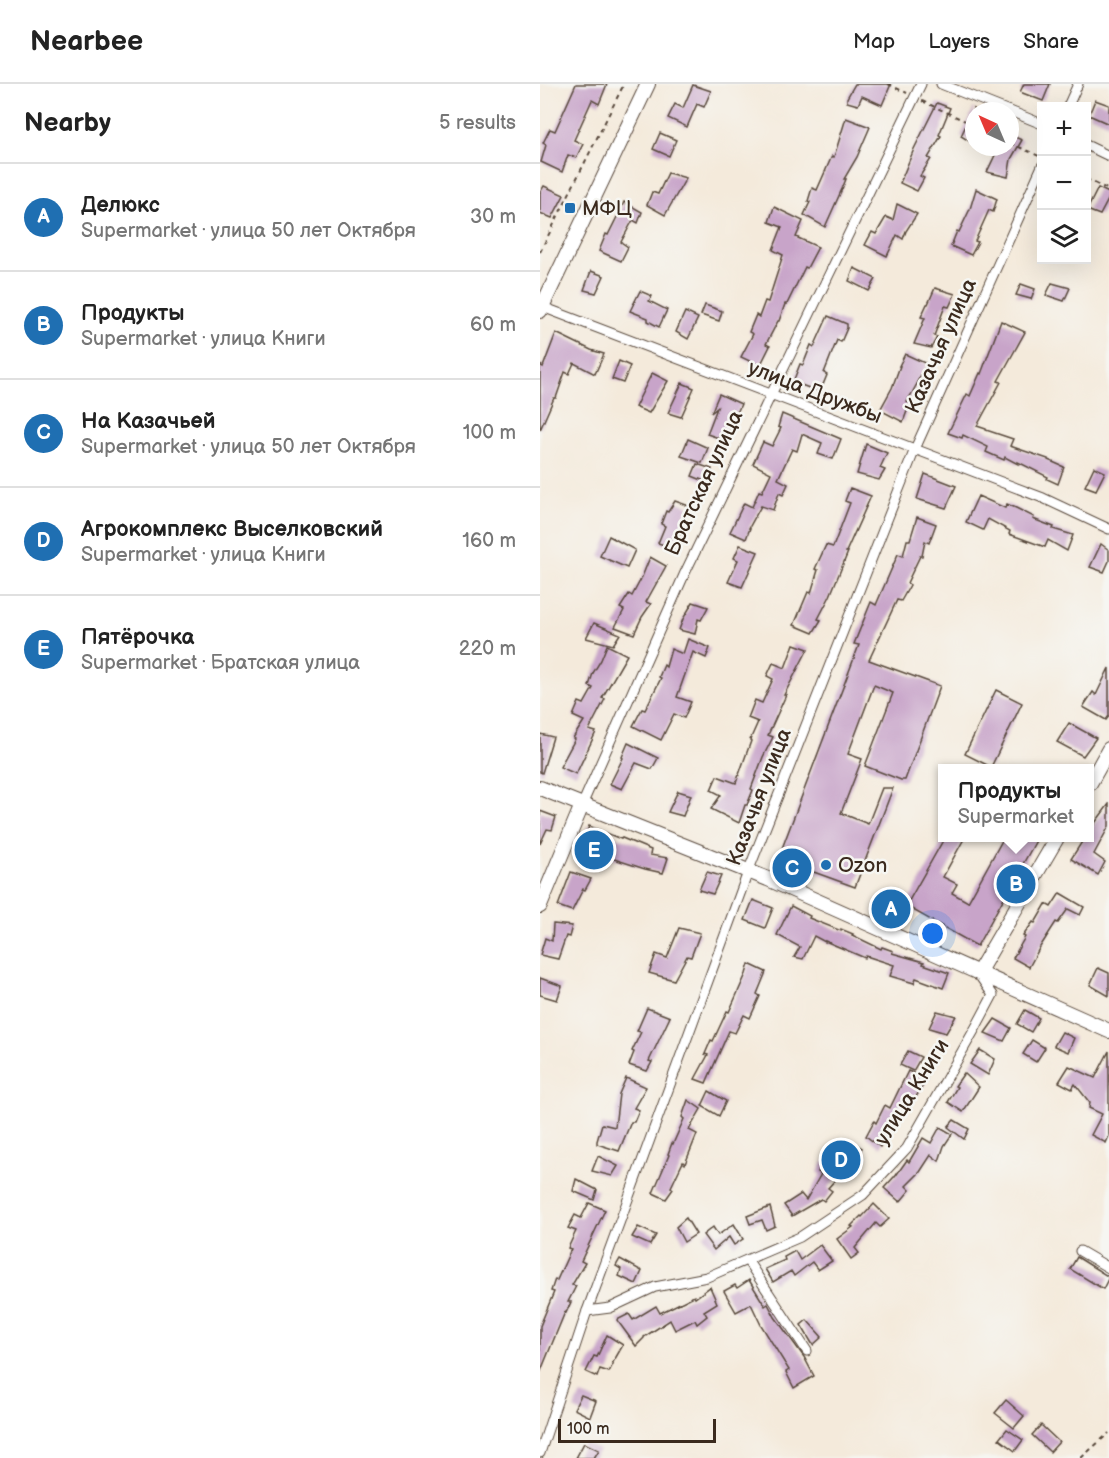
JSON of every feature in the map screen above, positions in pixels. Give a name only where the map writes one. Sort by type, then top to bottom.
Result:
[{"type":"main road","points":[[541,308],[648,84]]},
{"type":"main road","points":[[1094,774],[1109,749]]},
{"type":"main road","points":[[540,788],[768,879],[1109,1031]]},
{"type":"main road","name":"Братская улица","points":[[540,906],[582,805]]},
{"type":"main road","points":[[978,973],[1054,842]]},
{"type":"street","name":"Братская улица","points":[[582,805],[684,575],[921,84]]},
{"type":"street","points":[[941,84],[987,102]]},
{"type":"street","points":[[1070,102],[1078,84]]},
{"type":"street","points":[[1019,115],[1037,122]]},
{"type":"street","points":[[1091,147],[1109,156]]},
{"type":"street","name":"Казачья улица","points":[[540,1453],[587,1311],[748,872],[915,449],[1037,175]]},
{"type":"street","name":"улица Дружбы","points":[[541,308],[1043,498],[1109,529]]},
{"type":"street","name":"улица Книги","points":[[587,1311],[610,1308],[655,1287],[707,1277],[800,1237],[864,1195],[907,1148],[993,995],[978,973]]},
{"type":"street","points":[[1080,1251],[1109,1268]]},
{"type":"street","points":[[747,1260],[807,1351]]},
{"type":"path","points":[[540,252],[624,84]]},
{"type":"path","points":[[888,84],[910,94]]},
{"type":"path","points":[[920,99],[965,121]]},
{"type":"path","points":[[1019,147],[1037,156]]},
{"type":"path","points":[[1091,181],[1109,190]]},
{"type":"path","points":[[1081,1458],[1109,1433]]},
{"type":"building","points":[[576,84],[607,84],[599,104],[592,100],[574,140],[583,144],[576,158],[568,155],[562,172],[541,162],[546,145],[543,143],[550,129],[555,131]]},
{"type":"building","points":[[855,84],[891,84],[882,105],[862,96],[858,105],[847,102]]},
{"type":"building","points":[[1024,84],[1050,84],[1043,101],[1020,92]]},
{"type":"building","points":[[693,85],[711,91],[704,107],[697,104],[687,127],[668,118],[675,104],[683,108]]},
{"type":"building","points":[[1095,100],[1109,105],[1109,124],[1091,116]]},
{"type":"building","points":[[937,103],[950,108],[939,135],[941,136],[928,158],[931,159],[920,176],[924,178],[917,191],[900,183]]},
{"type":"building","points":[[846,118],[870,127],[844,179],[846,179],[825,227],[804,215],[810,202],[808,201],[812,188],[817,190],[832,156],[834,157]]},
{"type":"building","points":[[660,133],[676,140],[669,156],[653,149]]},
{"type":"building","points":[[995,156],[1013,156],[1008,177],[987,172]]},
{"type":"building","points":[[668,173],[686,178],[665,215],[647,205],[652,192],[658,194]]},
{"type":"building","points":[[544,186],[564,195],[552,218],[540,213],[540,193]]},
{"type":"building","points":[[1098,188],[1109,193],[1109,198],[1100,215],[1091,212],[1091,202]]},
{"type":"building","points":[[976,189],[997,199],[993,212],[989,210],[971,255],[951,246],[970,209]]},
{"type":"building","points":[[624,202],[642,212],[638,223],[633,220],[621,242],[628,247],[621,261],[599,251]]},
{"type":"building","points":[[897,204],[917,214],[903,239],[897,235],[887,256],[865,245],[872,232],[876,234],[886,217],[893,220]]},
{"type":"building","points":[[774,207],[803,221],[796,237],[818,247],[785,304],[779,321],[766,344],[770,346],[760,366],[741,357],[753,334],[749,332],[756,315],[759,317],[765,301],[768,302],[783,255],[773,250],[782,227],[769,222]]},
{"type":"building","points":[[854,268],[876,279],[869,291],[849,281]]},
{"type":"building","points":[[591,271],[604,276],[596,293],[584,290]]},
{"type":"building","points":[[1052,283],[1070,288],[1064,301],[1046,295]]},
{"type":"building","points":[[1021,284],[1035,289],[1031,299],[1016,295]]},
{"type":"building","points":[[935,288],[955,294],[949,307],[945,306],[934,336],[937,337],[931,348],[914,344],[925,318],[921,317]]},
{"type":"building","points":[[640,291],[652,296],[649,301],[667,310],[659,327],[648,321],[648,318],[630,311]]},
{"type":"building","points":[[705,305],[722,311],[719,321],[701,315]]},
{"type":"building","points":[[685,312],[698,318],[688,339],[676,332]]},
{"type":"building","points":[[828,316],[847,324],[847,328],[841,342],[837,340],[824,373],[827,375],[820,392],[793,382],[800,364],[803,365],[811,345],[814,347]]},
{"type":"building","points":[[1001,321],[1025,332],[977,426],[1013,439],[1010,446],[1064,467],[1058,484],[1018,462],[1018,464],[1005,457],[1004,460],[986,452],[988,447],[963,435],[962,438],[948,433],[967,394],[970,396],[981,374]]},
{"type":"building","points":[[556,333],[604,354],[595,374],[574,363],[569,374],[565,372],[556,398],[540,430],[540,365],[543,367]]},
{"type":"building","points":[[905,354],[927,364],[907,402],[910,403],[903,422],[880,410],[892,388]]},
{"type":"building","points":[[619,361],[630,366],[623,383],[612,379]]},
{"type":"building","points":[[652,373],[668,381],[649,413],[635,407]]},
{"type":"building","points":[[682,383],[694,388],[681,417],[668,413]]},
{"type":"building","points":[[719,394],[741,404],[725,440],[707,434],[717,408],[711,413]]},
{"type":"building","points":[[782,414],[841,439],[833,459],[818,454],[822,443],[802,434],[797,451],[792,449],[778,479],[788,484],[783,495],[779,493],[773,510],[761,506],[749,528],[746,539],[730,532],[744,503],[752,507],[771,473],[753,464],[763,442],[772,446],[781,428],[778,427]]},
{"type":"building","points":[[688,439],[708,448],[702,463],[681,456]]},
{"type":"building","points":[[866,444],[887,453],[880,468],[885,470],[879,480],[857,474]]},
{"type":"building","points":[[697,464],[712,469],[707,482],[692,476]]},
{"type":"building","points":[[1094,467],[1105,472],[1096,490],[1085,486]]},
{"type":"building","points":[[925,474],[956,486],[946,508],[917,499]]},
{"type":"building","points":[[850,488],[871,496],[846,552],[848,552],[830,596],[818,619],[821,620],[813,633],[794,625],[808,592],[811,593],[818,570],[815,569],[826,545],[833,547],[850,503],[845,501]]},
{"type":"building","points":[[978,496],[1005,508],[1007,504],[1034,517],[1033,519],[1054,527],[1053,529],[1073,535],[1067,551],[1048,540],[1045,547],[1009,534],[1010,531],[988,519],[983,530],[966,522]]},
{"type":"building","points":[[675,501],[689,506],[683,519],[687,520],[674,548],[658,543],[665,526],[661,524],[666,511],[668,512]]},
{"type":"building","points":[[917,517],[936,524],[929,543],[925,541],[922,556],[907,583],[910,585],[901,601],[897,600],[869,660],[940,686],[905,780],[901,780],[865,766],[893,693],[874,685],[848,754],[862,759],[841,813],[868,824],[882,788],[893,788],[855,887],[778,859],[859,645],[854,644],[871,602],[876,605],[898,554],[903,556]]},
{"type":"building","points":[[609,536],[635,550],[627,568],[600,556]]},
{"type":"building","points":[[1101,544],[1109,550],[1109,561],[1104,572],[1090,567]]},
{"type":"building","points":[[740,545],[758,552],[742,587],[728,582],[738,560],[734,558]]},
{"type":"building","points":[[650,557],[666,566],[646,602],[651,604],[634,634],[615,627],[624,610],[620,608],[629,594],[632,596]]},
{"type":"building","points":[[693,602],[708,607],[701,620],[698,619],[695,634],[679,630]]},
{"type":"building","points":[[594,623],[620,634],[613,645],[586,638]]},
{"type":"building","points":[[688,639],[710,648],[706,658],[693,652],[677,697],[691,702],[684,718],[674,714],[661,740],[633,726],[642,709],[645,710],[661,678],[659,677],[664,665],[666,667],[671,649],[683,654]]},
{"type":"building","points":[[794,644],[808,649],[784,695],[786,695],[768,735],[773,737],[763,757],[751,789],[753,790],[739,823],[711,809],[721,795],[711,790],[717,776],[736,783],[758,722],[748,718],[755,700],[762,703],[773,679],[767,676],[773,663],[785,668]]},
{"type":"building","points":[[607,645],[627,655],[602,698],[605,699],[589,730],[596,732],[576,774],[560,767],[575,739],[573,738],[584,721],[573,716],[579,702],[584,704],[593,688],[589,686],[593,673]]},
{"type":"building","points":[[1109,668],[1109,716],[1106,720],[1083,707],[1093,692],[1096,695]]},
{"type":"building","points":[[996,690],[1022,703],[992,764],[985,764],[965,754]]},
{"type":"building","points":[[1069,723],[1096,738],[1083,756],[1057,742]]},
{"type":"building","points":[[540,734],[553,737],[542,773],[540,772]]},
{"type":"building","points":[[628,743],[658,758],[652,769],[636,763],[622,789],[610,784]]},
{"type":"building","points":[[678,791],[691,795],[683,816],[668,812]]},
{"type":"building","points":[[1109,804],[1109,826],[1094,854],[1105,862],[1098,875],[1071,859],[1082,842],[1094,842],[1094,824]]},
{"type":"building","points":[[540,811],[556,817],[552,830],[547,829],[540,844]]},
{"type":"building","points":[[589,826],[651,850],[650,855],[668,858],[663,873],[611,858],[612,855],[582,846]]},
{"type":"building","points":[[942,842],[962,842],[943,877],[957,884],[952,893],[968,902],[1001,842],[1035,842],[977,946],[906,906]]},
{"type":"building","points":[[571,872],[591,879],[572,911],[558,906]]},
{"type":"building","points":[[707,872],[721,876],[713,894],[699,890]]},
{"type":"building","points":[[1060,893],[1084,907],[1080,915],[1068,909],[1058,923],[1056,922],[1029,967],[1013,958],[1025,937],[1023,936],[1033,922],[1035,923],[1046,904],[1051,907]]},
{"type":"building","points":[[753,900],[773,908],[765,928],[745,920]]},
{"type":"building","points":[[791,906],[810,916],[809,918],[853,934],[881,949],[882,947],[893,951],[892,953],[924,962],[923,964],[949,973],[943,988],[916,978],[914,983],[890,976],[894,965],[866,956],[865,958],[814,936],[803,959],[794,957],[800,947],[777,935]]},
{"type":"building","points":[[553,924],[572,926],[558,959],[540,955],[545,938],[552,941]]},
{"type":"building","points":[[679,928],[700,933],[691,957],[687,956],[674,980],[649,973],[656,954],[667,958]]},
{"type":"building","points":[[749,964],[766,972],[757,994],[760,996],[750,1018],[744,1015],[735,1033],[729,1031],[706,1083],[695,1079],[708,1055],[705,1054],[711,1040],[713,1041],[727,1011],[729,1012]]},
{"type":"building","points":[[1098,968],[1109,973],[1109,996],[1090,985]]},
{"type":"building","points":[[540,978],[562,986],[557,1000],[540,995]]},
{"type":"building","points":[[647,1008],[670,1017],[649,1061],[652,1062],[647,1071],[629,1065],[634,1052],[632,1051],[641,1032],[637,1031]]},
{"type":"building","points":[[1025,1010],[1039,1018],[1031,1032],[1017,1024]]},
{"type":"building","points":[[937,1011],[956,1016],[946,1033],[929,1028]]},
{"type":"building","points":[[995,1019],[1011,1028],[1004,1041],[985,1033]]},
{"type":"building","points":[[1062,1032],[1074,1038],[1068,1052],[1054,1046]]},
{"type":"building","points":[[1032,1040],[1045,1048],[1036,1062],[1023,1054]]},
{"type":"building","points":[[980,1050],[995,1059],[988,1075],[970,1064]]},
{"type":"building","points":[[908,1051],[921,1057],[913,1071],[900,1065]]},
{"type":"building","points":[[1109,1051],[1109,1136],[1106,1143],[1091,1135],[1102,1114],[1089,1108],[1090,1103],[1075,1084],[1072,1089],[1059,1082],[1069,1066],[1095,1078]]},
{"type":"building","points":[[908,1071],[927,1079],[911,1105],[907,1102],[880,1147],[866,1136],[885,1105],[890,1108]]},
{"type":"building","points":[[964,1073],[979,1087],[963,1112],[948,1102]]},
{"type":"building","points":[[626,1078],[646,1087],[634,1108],[639,1110],[634,1122],[631,1122],[619,1151],[597,1144],[597,1141],[602,1124],[615,1127],[619,1094]]},
{"type":"building","points":[[709,1091],[726,1101],[719,1116],[702,1106]]},
{"type":"building","points":[[688,1100],[701,1109],[689,1130],[697,1134],[685,1164],[683,1162],[671,1187],[673,1189],[666,1199],[653,1193],[684,1119],[682,1117]]},
{"type":"building","points":[[954,1120],[969,1129],[964,1139],[948,1127]]},
{"type":"building","points":[[940,1127],[952,1134],[944,1146],[939,1161],[931,1155],[920,1172],[906,1186],[910,1190],[900,1202],[884,1188],[907,1160],[909,1162],[923,1138],[931,1143]]},
{"type":"building","points":[[849,1140],[862,1148],[828,1188],[832,1191],[824,1201],[821,1199],[792,1216],[784,1205],[801,1194],[806,1200],[821,1174],[818,1172],[824,1161],[830,1165]]},
{"type":"building","points":[[598,1156],[618,1166],[612,1176],[592,1171]]},
{"type":"building","points":[[576,1179],[597,1190],[594,1200],[573,1191]]},
{"type":"building","points":[[589,1203],[605,1210],[581,1261],[585,1263],[572,1285],[576,1286],[568,1302],[571,1302],[540,1373],[540,1326],[554,1292],[551,1291],[555,1279],[557,1280],[571,1249],[568,1248],[576,1231],[568,1228],[575,1215],[581,1218]]},
{"type":"building","points":[[874,1204],[889,1219],[880,1227],[876,1223],[855,1248],[859,1253],[851,1259],[837,1239],[853,1227],[851,1226]]},
{"type":"building","points":[[770,1207],[775,1226],[766,1230],[762,1220],[750,1224],[747,1216]]},
{"type":"building","points":[[686,1218],[696,1234],[684,1242],[676,1227]]},
{"type":"building","points":[[734,1224],[743,1239],[734,1245],[729,1237],[714,1250],[703,1235],[713,1227],[718,1235]]},
{"type":"building","points":[[638,1227],[656,1235],[650,1245],[632,1237]]},
{"type":"building","points":[[820,1245],[832,1261],[818,1270],[812,1262],[794,1276],[791,1271],[773,1282],[765,1269],[785,1260],[784,1257],[795,1251],[800,1260]]},
{"type":"building","points":[[1077,1257],[1109,1277],[1103,1289],[1070,1269]]},
{"type":"building","points":[[620,1259],[642,1271],[636,1284],[619,1276],[621,1269],[616,1266]]},
{"type":"building","points":[[749,1280],[765,1306],[768,1304],[804,1357],[814,1376],[794,1388],[786,1372],[789,1370],[761,1325],[751,1304],[736,1312],[724,1291],[735,1285],[737,1288]]},
{"type":"building","points":[[710,1287],[717,1303],[704,1311],[707,1316],[697,1324],[695,1320],[675,1330],[670,1320],[644,1337],[636,1346],[617,1320],[629,1314],[633,1320],[656,1306],[660,1313],[694,1296],[695,1298]]},
{"type":"building","points":[[807,1320],[822,1337],[813,1345],[801,1325]]},
{"type":"building","points":[[607,1335],[623,1345],[609,1372],[600,1369],[597,1377],[586,1372],[594,1356],[597,1357]]},
{"type":"building","points":[[581,1395],[596,1401],[590,1417],[574,1409]]},
{"type":"building","points":[[1006,1400],[1024,1416],[1014,1428],[995,1413]]},
{"type":"building","points":[[1041,1425],[1059,1442],[1050,1452],[1032,1435]]},
{"type":"building","points":[[1007,1429],[1023,1440],[1015,1451],[999,1439]]},
{"type":"building","points":[[584,1443],[599,1450],[594,1458],[576,1458]]},
{"type":"place","name":"МФЦ","points":[[570,208]]},
{"type":"place","name":"Пятёрочка","points":[[594,850]]},
{"type":"place","name":"Ozon","points":[[826,865]]},
{"type":"place","name":"На Казачьей","points":[[792,868]]},
{"type":"place","name":"Продукты","points":[[1016,884]]},
{"type":"place","name":"Делюкс","points":[[891,909]]},
{"type":"place","name":"Агрокомплекс Выселковский","points":[[841,1160]]}]
